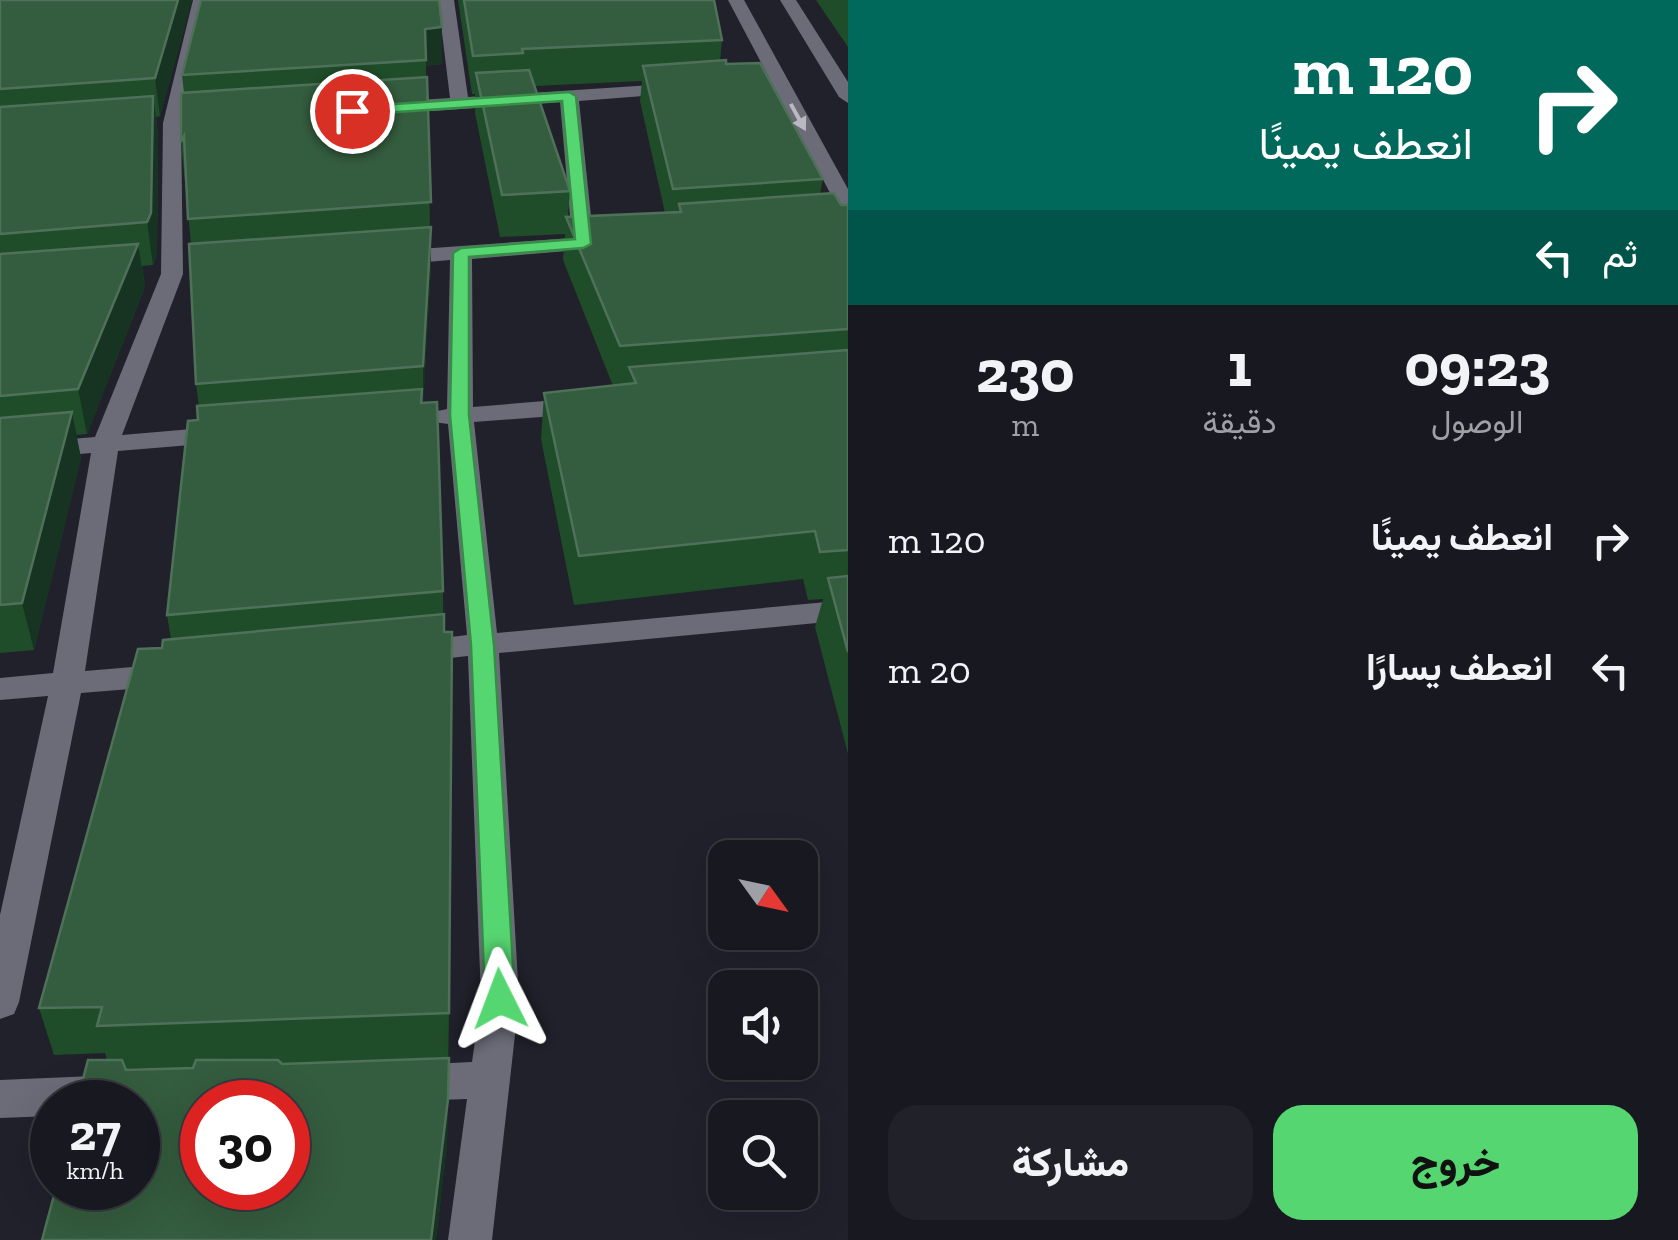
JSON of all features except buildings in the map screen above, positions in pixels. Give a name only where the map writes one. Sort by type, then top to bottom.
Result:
[{"type":"street","points":[[0,1002],[68,684],[106,444],[172,274],[172,123],[201,0]]},
{"type":"street","points":[[446,0],[460,104]]},
{"type":"street","points":[[736,0],[771,83],[848,208]]},
{"type":"street","points":[[788,0],[845,86]]},
{"type":"street","points":[[364,110],[707,87]]},
{"type":"street","points":[[569,96],[583,244]]},
{"type":"street","points":[[365,260],[621,241]]},
{"type":"street","points":[[461,253],[460,415],[483,645],[500,999],[470,1240]]},
{"type":"street","points":[[420,418],[615,403]]},
{"type":"street","points":[[0,453],[244,432]]},
{"type":"street","points":[[388,654],[848,610]]},
{"type":"street","points":[[0,689],[197,672]]},
{"type":"street","points":[[372,1084],[490,1080]]},
{"type":"street","points":[[0,1099],[30,1098]]},
{"type":"route","points":[[352,111],[569,96],[583,244],[461,253],[460,415],[483,645],[500,999]]}]
